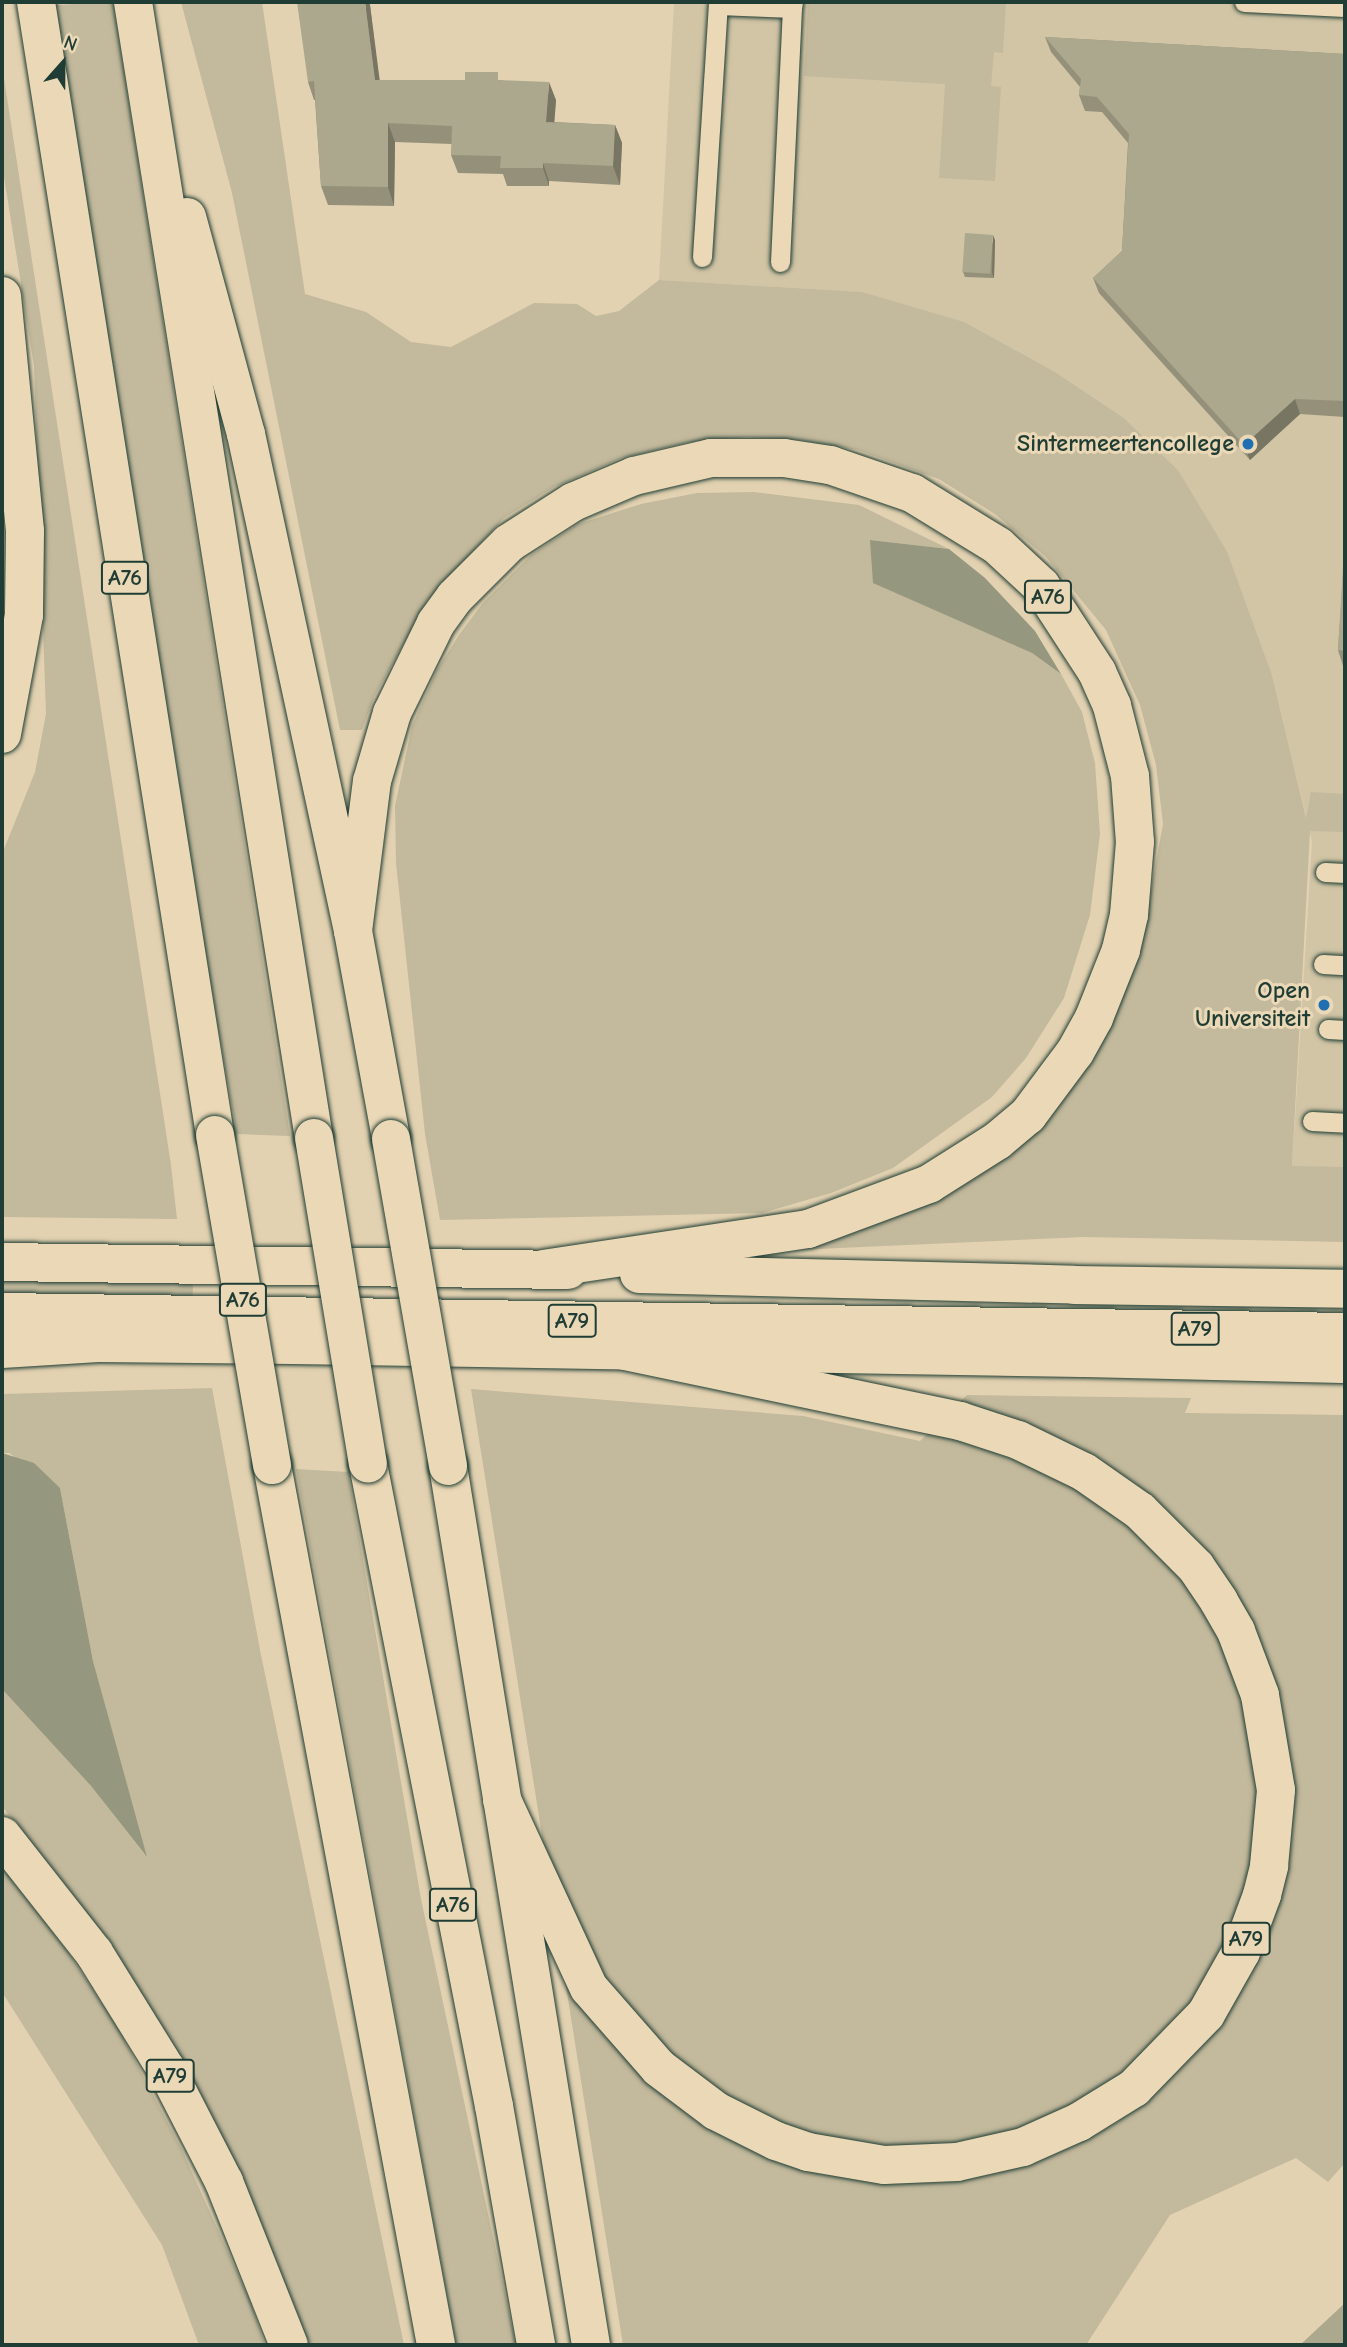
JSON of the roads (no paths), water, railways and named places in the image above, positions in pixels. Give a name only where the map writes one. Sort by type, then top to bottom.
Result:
[{"type":"main road","name":"A76","points":[[37,11],[215,1135],[337,1832],[436,2345]]},
{"type":"main road","name":"A76","points":[[135,17],[246,434],[353,931],[448,1466],[591,2345]]},
{"type":"main road","name":"A76","points":[[135,17],[368,1464],[494,2106],[536,2345]]},
{"type":"main road","points":[[2,296],[25,531],[24,615],[2,734]]},
{"type":"main road","name":"A76","points":[[353,931],[372,781],[392,713],[436,624],[455,597],[509,543],[573,502],[634,476],[711,458],[783,458],[830,465],[912,493],[998,546],[1041,586],[1097,672],[1112,706],[1130,776],[1135,842],[1129,915],[1121,950],[1094,1018],[1075,1052],[1028,1115],[997,1141],[929,1184],[808,1229],[543,1269]]},
{"type":"main road","name":"A79","points":[[2,1262],[543,1269],[711,1278],[1345,1289]]},
{"type":"main road","name":"A79","points":[[2,1312],[1345,1332]]},
{"type":"main road","name":"A79","points":[[2,1349],[98,1343],[1345,1364]]},
{"type":"main road","name":"A79","points":[[502,1800],[589,1988],[659,2068],[716,2111],[776,2141],[808,2152],[884,2165],[957,2162],[1023,2147],[1079,2122],[1134,2088],[1206,2014],[1241,1952],[1262,1895],[1269,1866],[1276,1790],[1260,1695],[1236,1631],[1219,1601],[1179,1547],[1140,1511],[1053,1456],[960,1421],[625,1351]]},
{"type":"main road","name":"A79","points":[[2,1836],[94,1953],[166,2068],[229,2194],[289,2345]]},
{"type":"lane","points":[[1244,2],[1345,7]]},
{"type":"lane","points":[[702,257],[718,5],[793,5],[780,262]]},
{"type":"lane","points":[[1323,964],[1345,965]]},
{"type":"lane","points":[[1312,1121],[1345,1123]]},
{"type":"place","name":"Sintermeertencollege","points":[[1248,444]]},
{"type":"place","name":"Open Universiteit","points":[[1324,1005]]}]
